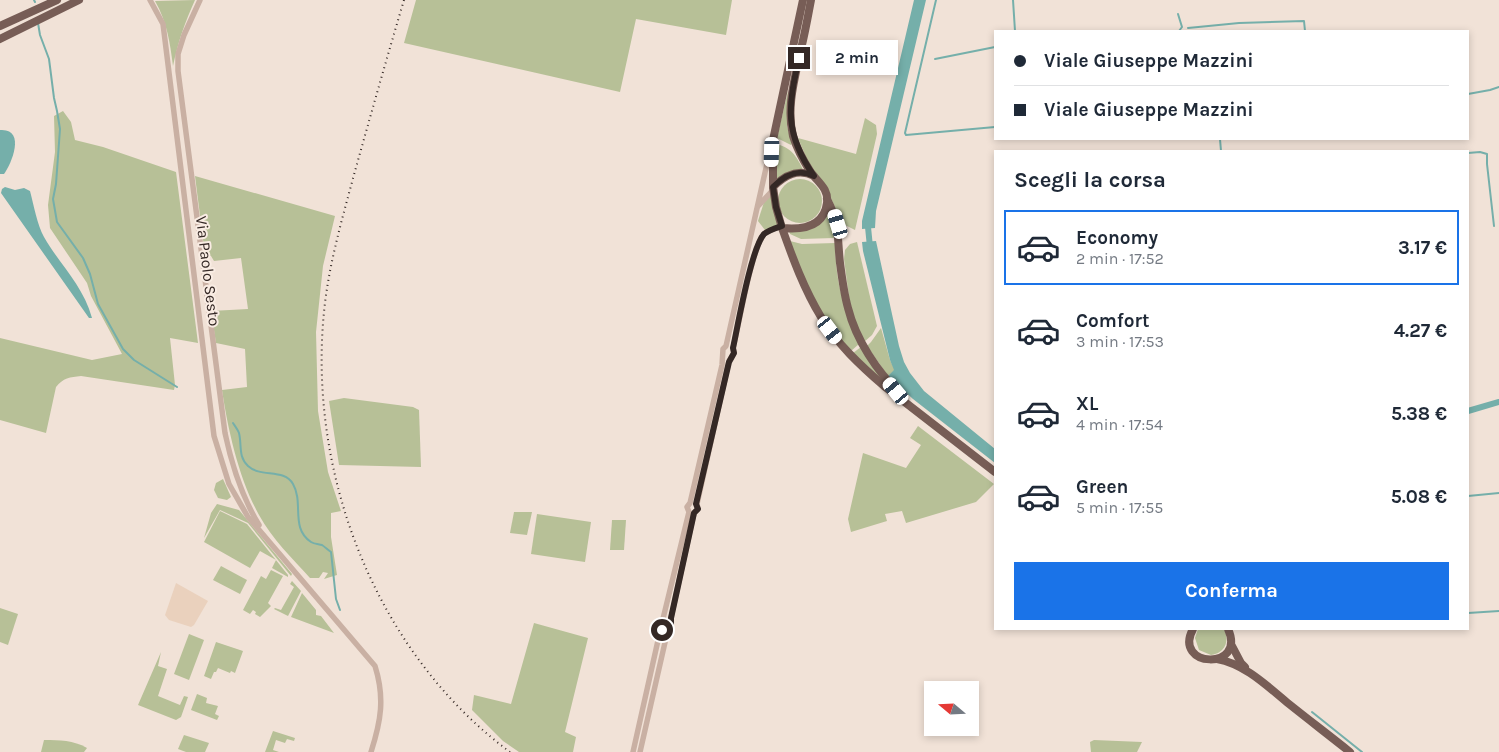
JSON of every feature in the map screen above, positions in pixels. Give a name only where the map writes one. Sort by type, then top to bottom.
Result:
[{"type":"main road","points":[[0,26],[57,0]]},
{"type":"main road","points":[[0,39],[79,0]]},
{"type":"main road","points":[[797,0],[801,12]]},
{"type":"main road","points":[[803,0],[773,140],[773,188],[776,207],[800,276],[822,319],[838,340],[868,372],[994,471]]},
{"type":"main road","points":[[811,0],[792,93],[790,118],[794,138],[800,156],[822,184],[838,224],[844,288],[854,326],[874,362],[896,391],[919,412]]},
{"type":"main road","points":[[773,188],[788,175],[796,173],[814,176]]},
{"type":"main road","points":[[782,227],[802,229],[813,225],[824,213],[827,199]]},
{"type":"main road","points":[[1187,630],[1194,652],[1201,658],[1211,660],[1223,656],[1228,651],[1230,644],[1228,630]]},
{"type":"main road","points":[[1190,642],[1193,630]]},
{"type":"main road","points":[[1230,644],[1241,663],[1256,678]]},
{"type":"main road","points":[[1216,659],[1238,666],[1256,678],[1350,752]]},
{"type":"street","name":"Via Paolo Sesto","points":[[150,0],[163,24],[214,436],[223,470],[231,489],[248,517],[375,666],[380,681],[382,701],[378,728],[371,752]]},
{"type":"street","name":"Via Paolo Sesto","points":[[200,0],[184,35],[178,54],[178,71],[225,433],[233,469],[252,512],[266,536]]},
{"type":"street","points":[[693,504],[720,373],[723,349],[726,346],[773,140]]},
{"type":"street","points":[[756,210],[773,188]]},
{"type":"street","points":[[693,504],[731,357],[734,353],[733,348],[758,246],[768,231],[782,227]]},
{"type":"street","points":[[726,346],[730,345],[733,348]]},
{"type":"street","points":[[723,353],[731,357]]},
{"type":"street","points":[[633,752],[662,626],[692,513],[698,509],[693,504]]},
{"type":"street","points":[[640,752],[668,632],[672,629],[671,618],[692,513]]},
{"type":"street","points":[[662,626],[666,622],[671,624]]},
{"type":"street","points":[[662,626],[663,632],[668,632]]},
{"type":"green space","points":[[195,0],[182,32],[173,66],[167,32],[155,1]]},
{"type":"green space","points":[[416,0],[732,0],[726,35],[636,19],[620,92],[404,43]]},
{"type":"green space","points":[[788,91],[787,126],[791,145],[777,138]]},
{"type":"green space","points":[[63,111],[71,122],[75,140],[103,147],[176,172],[198,343],[170,338],[174,390],[81,376],[64,380],[56,387],[46,433],[0,420],[0,338],[92,360],[122,354],[91,296],[87,283],[50,228],[48,205],[55,152],[54,116]]},
{"type":"green space","points":[[865,118],[876,125],[877,134],[855,230],[843,224],[830,196],[810,167],[798,138],[856,154]]},
{"type":"green space","points":[[777,144],[787,148],[794,154],[804,171],[776,179]]},
{"type":"green space","points":[[195,176],[335,216],[323,266],[316,332],[318,411],[328,472],[341,511],[331,513],[331,537],[337,575],[324,579],[328,573],[323,572],[319,578],[310,578],[270,532],[252,501],[240,470],[231,438],[222,390],[247,387],[245,349],[216,343],[211,311],[248,309],[241,258],[214,261],[211,256],[205,255]]},
{"type":"green space","points":[[796,179],[804,179],[816,185],[822,201],[816,217],[804,223],[796,223],[784,217],[778,205],[778,197],[784,185]]},
{"type":"green space","points":[[771,195],[778,225],[765,230],[758,221],[764,202]]},
{"type":"green space","points":[[828,211],[834,238],[801,239],[790,234],[789,231],[803,231]]},
{"type":"green space","points":[[790,241],[802,244],[835,243],[841,295],[859,344],[851,351],[835,333],[810,295]]},
{"type":"green space","points":[[857,242],[877,326],[872,335],[864,342],[851,312],[844,259],[845,250],[850,244]]},
{"type":"green space","points":[[881,328],[890,360],[895,370],[888,376],[867,346]]},
{"type":"green space","points":[[861,347],[888,386],[853,353]]},
{"type":"green space","points":[[344,398],[413,407],[419,410],[421,467],[339,465],[329,401]]},
{"type":"green space","points":[[918,426],[994,484],[976,502],[906,523],[902,511],[885,514],[887,521],[851,532],[848,519],[863,453],[906,468],[921,445],[910,438]]},
{"type":"green space","points":[[223,479],[231,497],[227,500],[218,498],[214,490],[216,483]]},
{"type":"green space","points":[[217,504],[239,510],[292,574],[291,576],[248,523],[220,510],[204,538],[211,513]]},
{"type":"green space","points":[[220,511],[247,524],[276,560],[260,551],[250,568],[204,542]]},
{"type":"green space","points":[[514,512],[532,512],[527,535],[510,533]]},
{"type":"green space","points":[[537,514],[591,522],[585,562],[531,554]]},
{"type":"green space","points":[[612,520],[626,520],[624,550],[610,550]]},
{"type":"green space","points":[[276,560],[288,575],[288,577],[272,568]]},
{"type":"green space","points":[[221,566],[247,580],[240,594],[213,580]]},
{"type":"green space","points":[[271,570],[283,576],[268,603],[271,606],[260,617],[253,610],[250,614],[243,610],[261,576],[266,579]]},
{"type":"green space","points":[[292,581],[301,591],[288,616],[274,609],[281,610],[294,587],[290,584]]},
{"type":"green space","points":[[302,593],[316,610],[316,615],[321,616],[334,633],[291,617]]},
{"type":"green space","points":[[0,608],[18,614],[8,645],[0,642]]},
{"type":"green space","points":[[534,623],[588,638],[565,732],[576,737],[573,752],[519,752],[503,741],[472,710],[474,695],[511,704]]},
{"type":"green space","points":[[1198,630],[1224,630],[1226,633],[1226,642],[1223,649],[1211,655],[1199,650],[1195,638]]},
{"type":"green space","points":[[189,634],[204,640],[189,680],[174,674]]},
{"type":"green space","points":[[216,642],[243,651],[235,673],[218,668],[211,679],[204,676]]},
{"type":"green space","points":[[161,652],[158,666],[167,669],[158,696],[180,705],[184,696],[188,697],[181,717],[176,720],[138,705]]},
{"type":"green space","points":[[197,694],[207,698],[206,703],[218,706],[215,714],[219,716],[217,720],[191,710]]},
{"type":"green space","points":[[273,731],[295,738],[294,741],[287,739],[285,743],[276,740],[273,750],[279,752],[265,752]]},
{"type":"green space","points":[[184,735],[209,743],[205,752],[186,752],[178,749]]},
{"type":"green space","points":[[44,740],[61,740],[87,748],[84,752],[41,752]]},
{"type":"green space","points":[[1094,740],[1142,742],[1137,752],[1091,752],[1090,742]]},
{"type":"shaded area","points":[[176,583],[208,601],[191,627],[169,620],[165,615]]},
{"type":"water","points":[[914,0],[926,0],[876,211],[875,228],[862,229],[862,221]]},
{"type":"water","points":[[0,130],[13,134],[15,140],[13,155],[4,174],[0,174]]},
{"type":"water","points":[[5,187],[15,190],[24,188],[30,191],[44,237],[83,295],[92,318],[89,318],[1,193]]},
{"type":"water","points":[[876,241],[899,346],[910,373],[924,391],[994,448],[994,462],[913,399],[888,376],[894,370],[862,242]]},
{"type":"waterway","points":[[936,0],[905,133],[906,135],[994,127]]},
{"type":"waterway","points":[[1013,0],[1015,30]]},
{"type":"waterway","points":[[1178,14],[1182,27],[1180,30]]},
{"type":"waterway","points":[[1188,28],[1239,23],[1304,21],[1305,30]]},
{"type":"waterway","points":[[38,23],[40,35],[49,59],[60,129],[53,199],[57,222],[83,258],[90,274],[98,304],[123,349],[134,360],[177,387]]},
{"type":"waterway","points":[[935,59],[994,47]]},
{"type":"waterway","points":[[1469,94],[1499,87]]},
{"type":"waterway","points":[[1220,140],[1221,150]]},
{"type":"waterway","points":[[1469,153],[1480,152],[1487,154],[1494,226]]},
{"type":"waterway","points":[[869,220],[870,247]]},
{"type":"waterway","points":[[1469,411],[1499,402]]},
{"type":"waterway","points":[[233,423],[239,433],[243,459],[248,466],[259,472],[284,476],[293,484],[298,499],[301,530],[311,542],[322,545],[331,552],[336,599],[340,610]]},
{"type":"waterway","points":[[1469,496],[1499,493]]},
{"type":"waterway","points":[[1469,613],[1499,611]]},
{"type":"waterway","points":[[1312,712],[1362,752]]},
{"type":"railway","points":[[404,0],[347,202],[335,248],[326,295],[322,359],[326,423],[338,487],[358,548],[385,607],[420,661],[462,710],[510,752]]},
{"type":"route","points":[[662,630],[661,627],[664,622],[671,624],[694,513],[698,509],[696,504],[729,362],[734,353],[733,348],[756,249],[764,234],[782,226],[774,199],[773,187],[788,175],[802,173],[814,176],[800,156],[790,118],[790,103],[799,58]]}]
